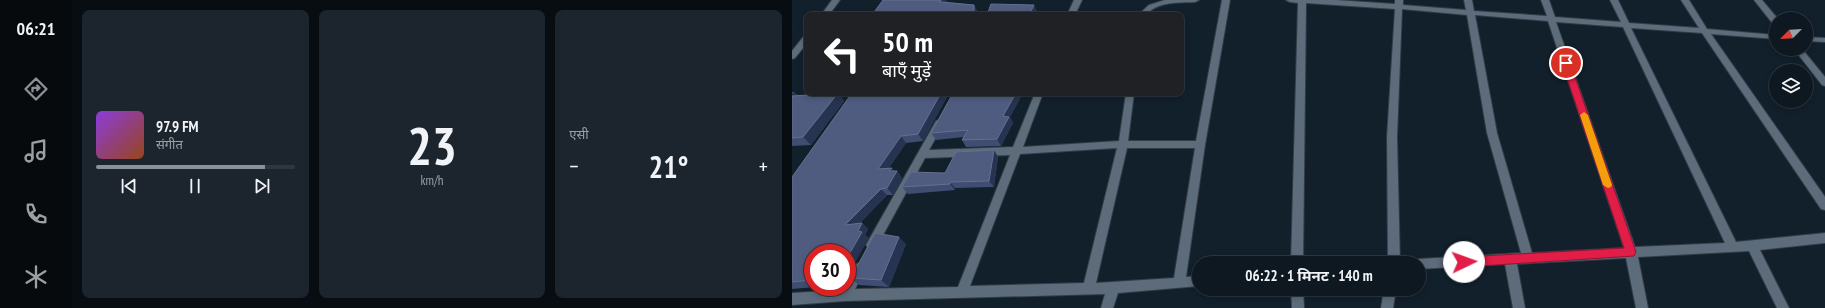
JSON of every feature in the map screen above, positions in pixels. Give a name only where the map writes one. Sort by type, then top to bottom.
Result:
[{"type":"street","points":[[827,12],[836,0]]},
{"type":"street","points":[[1072,12],[1078,0]]},
{"type":"street","points":[[1144,12],[1151,2],[1195,0]]},
{"type":"street","points":[[1179,282],[1200,145],[1226,0]]},
{"type":"street","points":[[1290,0],[1399,4],[1468,12],[1769,37]]},
{"type":"street","points":[[1297,256],[1302,0]]},
{"type":"street","points":[[1468,0],[1468,12],[1492,133],[1528,259]]},
{"type":"street","points":[[1545,0],[1631,252],[1642,308]]},
{"type":"street","points":[[1614,0],[1733,247]]},
{"type":"street","points":[[1685,0],[1705,32],[1825,206]]},
{"type":"street","points":[[1758,0],[1769,13]]},
{"type":"street","points":[[1394,256],[1392,137],[1399,4]]},
{"type":"street","points":[[1813,39],[1825,40]]},
{"type":"street","points":[[792,56],[804,42]]},
{"type":"street","points":[[1804,56],[1825,83]]},
{"type":"street","points":[[962,292],[1015,151],[1038,96]]},
{"type":"street","points":[[1089,287],[1123,144],[1130,96]]},
{"type":"street","points":[[856,275],[944,113]]},
{"type":"street","points":[[922,154],[1015,151],[1123,144],[1200,145]]},
{"type":"street","points":[[1426,264],[1752,246],[1825,238]]},
{"type":"street","points":[[1752,246],[1783,308]]},
{"type":"street","points":[[1510,260],[1520,308]]},
{"type":"street","points":[[856,295],[1089,287],[1113,288],[1192,281]]},
{"type":"street","points":[[1107,308],[1113,288]]},
{"type":"street","points":[[792,300],[834,296]]},
{"type":"street","points":[[1297,296],[1298,308]]},
{"type":"street","points":[[1387,308],[1389,296]]},
{"type":"building","points":[[883,0],[941,0],[940,2],[974,5],[974,12],[874,12]]},
{"type":"building","points":[[991,4],[1034,5],[1030,12],[988,12]]},
{"type":"building","points":[[792,96],[836,96],[803,137],[792,138]]},
{"type":"building","points":[[850,96],[939,96],[918,134],[901,136],[878,169],[892,168],[889,171],[897,171],[887,188],[881,189],[845,225],[862,223],[858,231],[862,232],[855,244],[804,244],[804,281],[792,282],[792,177]]},
{"type":"building","points":[[951,96],[1014,96],[1003,116],[1009,117],[997,139],[962,140],[968,130],[931,133]]},
{"type":"building","points":[[994,150],[989,181],[950,182],[950,184],[902,187],[911,172],[945,173],[956,152]]},
{"type":"building","points":[[875,233],[899,237],[881,280],[856,278],[856,269]]},
{"type":"slow traffic","points":[[1584,115],[1608,185]]},
{"type":"route","points":[[1464,262],[1631,252],[1566,63]]}]
